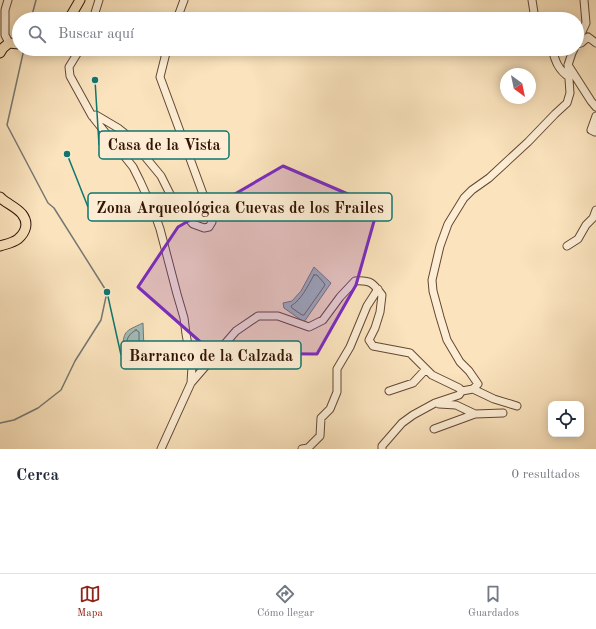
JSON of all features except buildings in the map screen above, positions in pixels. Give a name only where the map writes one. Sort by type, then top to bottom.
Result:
[{"type":"main road","points":[[73,12],[80,0]]},
{"type":"main road","points":[[0,53],[9,43],[12,43]]},
{"type":"main road","points":[[0,197],[21,213],[25,220],[26,228],[17,239],[0,246]]},
{"type":"street","points":[[8,0],[5,36],[9,43]]},
{"type":"street","points":[[95,12],[99,0]]},
{"type":"street","points":[[180,12],[184,0]]},
{"type":"street","points":[[532,0],[534,12]]},
{"type":"street","points":[[584,0],[586,23],[584,28]]},
{"type":"street","points":[[584,40],[588,37],[596,43]]},
{"type":"street","points":[[76,56],[69,67],[70,76],[92,116],[133,167],[154,212],[160,229],[176,294],[184,318],[192,366],[191,383]]},
{"type":"street","points":[[92,116],[96,115],[118,128],[128,136],[161,176],[174,202],[183,213],[193,224],[204,228],[209,227],[212,222],[210,213],[160,77],[165,56]]},
{"type":"street","points":[[554,56],[556,63],[564,74],[569,77]]},
{"type":"street","points":[[382,449],[382,446],[402,422],[435,403],[459,395],[462,391],[473,389],[478,384],[469,371],[460,362],[448,340],[440,317],[433,291],[432,280],[440,246],[448,224],[464,198],[472,190],[489,178],[567,103],[570,93],[568,65],[571,56]]},
{"type":"street","points":[[568,65],[596,107]]},
{"type":"street","points":[[596,116],[591,130],[596,131]]},
{"type":"street","points":[[567,246],[578,240],[586,226],[593,218],[596,210]]},
{"type":"street","points":[[161,449],[191,383],[236,331],[258,316],[278,316],[309,327],[324,320],[340,297],[355,281],[366,280],[375,285],[382,295],[380,312],[369,340],[373,346],[410,353],[432,375],[459,388],[462,391]]},
{"type":"street","points":[[302,449],[308,448],[320,436],[322,418],[330,409],[337,392],[337,369],[350,347],[367,306],[378,289]]},
{"type":"street","points":[[389,391],[413,383],[426,369]]},
{"type":"street","points":[[473,389],[494,399],[516,406]]},
{"type":"street","points":[[435,403],[456,405],[475,414]]},
{"type":"street","points":[[434,429],[475,414],[503,413]]},
{"type":"highlighted area","points":[[283,166],[378,207],[356,285],[317,354],[213,353],[138,287],[178,227]]},
{"type":"water","points":[[314,267],[331,283],[304,322],[284,308],[283,303],[292,301],[301,291]]},
{"type":"water","points":[[143,323],[144,350],[122,352],[123,339],[126,333],[132,328]]},
{"type":"waterway","points":[[33,12],[36,0]]},
{"type":"waterway","points":[[0,423],[14,420],[38,408],[61,390],[75,361],[101,320],[107,292],[54,208],[48,203],[7,125],[22,56]]},
{"type":"place","name":"Casa de la Vista","points":[[95,80]]},
{"type":"place","name":"Zona Arqueológica Cuevas de los Frailes","points":[[67,154]]},
{"type":"place","name":"Barranco de la Calzada","points":[[107,292]]}]
